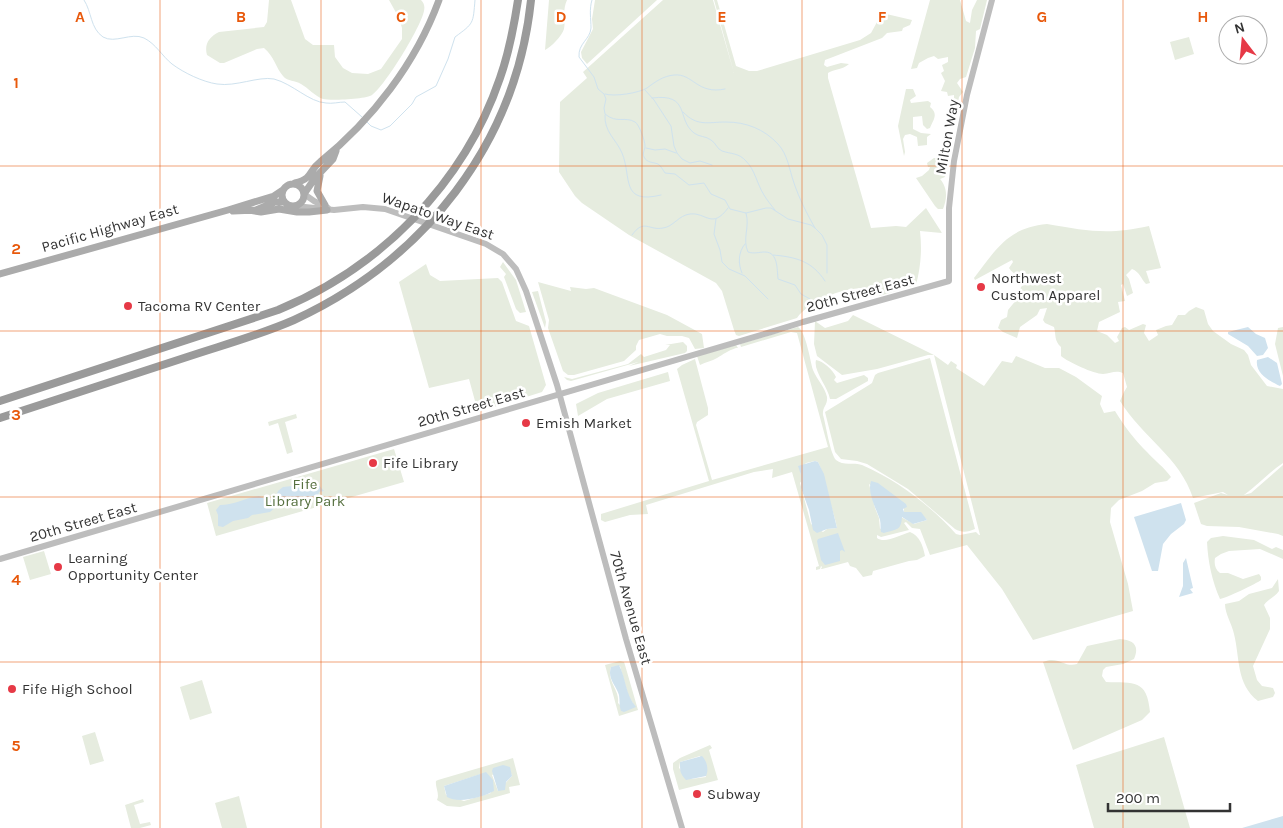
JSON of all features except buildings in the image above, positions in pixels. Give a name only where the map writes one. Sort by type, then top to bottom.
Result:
[{"type":"highway","points":[[0,401],[278,310],[318,292],[343,278],[371,258],[416,216],[458,163],[468,147],[490,105],[500,78],[518,0]]},
{"type":"highway","points":[[0,418],[274,328],[336,298],[379,268],[410,243],[449,202],[486,145],[498,121],[524,51],[531,0]]},
{"type":"main road","points":[[296,184],[302,187],[303,200],[295,206],[289,205],[282,198],[282,190],[288,184],[296,184],[308,179],[317,164],[337,148],[372,111],[409,62],[427,30],[440,0]]},
{"type":"main road","name":"Milton Way","points":[[949,281],[949,208],[955,153],[967,95],[992,0]]},
{"type":"main road","points":[[304,194],[333,159],[337,148]]},
{"type":"main road","points":[[324,169],[319,178],[317,190],[320,199],[328,208]]},
{"type":"main road","name":"Pacific Highway East","points":[[0,274],[228,210],[274,196],[282,190]]},
{"type":"main road","points":[[304,194],[328,208]]},
{"type":"main road","name":"Pacific Highway East","points":[[228,210],[249,210],[261,208],[275,202],[284,202]]},
{"type":"main road","name":"Wapato Way East","points":[[295,206],[382,208],[492,246],[508,259],[516,269],[526,291],[559,394]]},
{"type":"main road","points":[[249,210],[261,212],[279,209],[309,212],[328,208]]},
{"type":"main road","name":"20th Street East","points":[[0,559],[949,281]]},
{"type":"main road","name":"70th Avenue East","points":[[559,394],[621,622],[682,828]]},
{"type":"green space","points":[[269,0],[291,0],[305,39],[313,45],[334,45],[335,57],[343,68],[352,73],[368,74],[381,69],[402,39],[402,28],[399,18],[389,0],[421,0],[424,3],[424,11],[402,56],[372,95],[356,99],[327,100],[317,96],[299,83],[285,78],[264,48],[257,49],[224,63],[220,63],[207,55],[206,47],[208,41],[219,32],[264,27],[267,22]]},
{"type":"green space","points":[[549,0],[567,0],[563,32],[545,50]]},
{"type":"green space","points":[[595,0],[657,0],[587,64],[582,58],[581,52],[593,29],[592,19]]},
{"type":"green space","points":[[663,0],[713,0],[734,73],[714,0],[717,0],[736,66],[749,71],[757,71],[860,40],[871,33],[882,13],[912,20],[910,25],[903,28],[902,31],[887,33],[882,38],[825,60],[824,65],[827,67],[841,63],[849,64],[828,73],[828,78],[871,228],[906,227],[926,208],[942,233],[920,231],[921,258],[916,285],[879,296],[877,290],[868,288],[845,290],[812,304],[797,318],[739,336],[736,335],[722,291],[716,283],[629,235],[582,203],[575,196],[559,172],[560,102],[587,78],[583,72]]},
{"type":"green space","points":[[930,0],[960,0],[966,21],[970,23],[972,10],[977,0],[987,0],[980,29],[976,31],[975,48],[966,77],[960,79],[957,83],[963,92],[958,102],[954,102],[954,95],[948,96],[947,92],[941,91],[945,81],[941,73],[944,71],[942,65],[948,62],[948,57],[938,59],[934,56],[919,63],[917,68],[911,69]]},
{"type":"green space","points":[[1189,37],[1194,54],[1175,60],[1170,42]]},
{"type":"green space","points":[[906,89],[913,89],[916,96],[910,100],[911,103],[928,101],[931,103],[930,107],[935,115],[930,128],[927,129],[923,125],[922,116],[913,117],[913,129],[921,133],[931,134],[927,137],[927,145],[918,146],[917,137],[910,134],[905,135],[903,139],[904,156],[898,126]]},
{"type":"green space","points":[[937,158],[945,172],[945,177],[940,179],[946,194],[943,209],[938,209],[935,206],[916,178],[929,170],[930,167],[928,167],[927,163]]},
{"type":"green space","points":[[1047,224],[1098,231],[1135,229],[1149,226],[1161,268],[1146,271],[1150,283],[1146,284],[1139,274],[1132,269],[1126,275],[1133,293],[1127,296],[1123,284],[1121,285],[1125,301],[1118,302],[1120,312],[1099,322],[1097,331],[1107,335],[1115,343],[1119,341],[1117,337],[1122,328],[1125,327],[1129,330],[1143,324],[1146,325],[1144,333],[1149,341],[1158,335],[1156,330],[1172,325],[1178,315],[1185,315],[1196,307],[1204,310],[1208,324],[1213,331],[1231,344],[1244,350],[1248,355],[1251,365],[1267,386],[1283,389],[1283,463],[1244,495],[1251,493],[1283,465],[1283,536],[1239,527],[1207,526],[1201,524],[1194,503],[1221,493],[1228,495],[1223,492],[1193,498],[1187,484],[1170,459],[1139,426],[1120,401],[1127,387],[1123,373],[1103,374],[1094,372],[1061,356],[1061,347],[1056,340],[1054,327],[1043,320],[1047,308],[1040,309],[1037,315],[1020,327],[1017,338],[998,328],[1001,320],[1007,317],[1008,310],[1017,299],[1021,287],[1026,282],[1009,268],[1013,262],[1012,260],[975,280],[974,278],[1004,241],[1022,230]]},
{"type":"green space","points":[[503,262],[516,280],[526,312],[520,313],[516,309],[504,277],[506,274],[500,267]]},
{"type":"green space","points":[[426,264],[430,275],[440,281],[498,278],[502,282],[516,321],[529,326],[546,385],[542,392],[478,412],[469,379],[429,388],[399,282]]},
{"type":"green space","points":[[538,282],[571,291],[570,287],[594,288],[667,315],[702,334],[704,348],[695,349],[689,338],[660,334],[639,340],[636,350],[624,361],[568,375],[563,371],[548,328],[549,320]]},
{"type":"green space","points":[[538,291],[546,322],[545,328],[532,292]]},
{"type":"green space","points":[[853,315],[934,355],[877,369],[842,375],[817,356],[814,344],[815,321],[825,328],[848,321]]},
{"type":"green space","points":[[798,327],[803,334],[813,370],[826,393],[827,402],[823,415],[830,445],[836,460],[842,463],[862,465],[901,486],[936,514],[956,534],[976,532],[980,535],[934,355],[948,365],[951,361],[957,365],[956,368],[984,386],[1002,361],[1012,363],[1016,356],[1045,368],[1059,368],[1076,377],[1102,396],[1100,404],[1104,413],[1115,411],[1134,438],[1171,477],[1167,481],[1155,483],[1142,491],[1119,500],[1111,508],[1110,522],[1128,584],[1133,611],[1033,640],[1002,589],[967,545],[930,555],[920,529],[912,528],[906,522],[904,523],[909,530],[881,537],[877,535],[877,538],[888,540],[910,532],[919,539],[925,556],[917,560],[873,571],[872,575],[863,577],[848,562],[822,569],[821,566],[820,569],[816,570],[816,567],[819,566],[792,472],[772,478],[773,469],[754,472],[646,505],[648,514],[630,515],[605,522],[601,520],[601,514],[709,481],[677,369],[695,359],[708,408],[708,415],[697,422],[696,425],[712,480],[828,447],[797,333],[791,332],[741,347],[740,344]],"holes":[[[818,462],[823,473],[837,528],[827,529],[823,532],[811,524],[800,483],[802,480],[800,470],[806,463]],[[869,484],[904,508],[904,512],[919,512],[927,520],[914,524],[901,517],[880,529],[879,518]]]},
{"type":"green space","points":[[1283,327],[1283,376],[1275,344],[1278,328]]},
{"type":"green space","points":[[683,342],[687,346],[685,353],[629,366],[638,362],[571,381],[564,377],[572,379],[628,364],[641,354],[644,357],[666,350],[670,345],[665,345]]},
{"type":"green space","points":[[736,345],[738,348],[700,365],[697,356]]},
{"type":"green space","points":[[930,358],[975,529],[970,531],[963,532],[955,529],[908,489],[867,464],[841,459],[835,452],[825,412],[872,383],[875,375],[878,373]]},
{"type":"green space","points":[[816,360],[822,362],[835,374],[834,380],[837,383],[864,375],[868,378],[868,381],[836,399],[830,399],[817,369]]},
{"type":"green space","points":[[668,372],[670,381],[607,399],[578,416],[576,404],[598,393]]},
{"type":"green space","points":[[296,414],[297,418],[285,422],[293,452],[287,454],[278,423],[269,426],[268,422]]},
{"type":"green space","name":"Fife Library Park","points":[[394,449],[404,482],[216,536],[207,503]]},
{"type":"green space","points":[[1223,536],[1254,540],[1272,549],[1276,547],[1283,550],[1283,559],[1260,549],[1229,551],[1221,554],[1215,558],[1216,568],[1220,573],[1228,573],[1243,579],[1259,574],[1261,580],[1241,591],[1220,599],[1211,571],[1207,542],[1211,538]]},
{"type":"green space","points":[[44,551],[51,574],[30,580],[23,557]]},
{"type":"green space","points":[[1278,579],[1279,591],[1264,605],[1270,618],[1270,629],[1253,666],[1257,680],[1262,686],[1273,688],[1275,693],[1273,697],[1258,701],[1251,694],[1242,679],[1234,634],[1225,604],[1239,601],[1249,594],[1272,588]]},
{"type":"green space","points":[[1120,639],[1134,644],[1136,654],[1134,659],[1123,664],[1106,667],[1103,670],[1102,676],[1106,682],[1131,683],[1142,688],[1146,694],[1150,712],[1142,720],[1073,750],[1043,662],[1053,660],[1072,665],[1077,664],[1087,646]]},
{"type":"green space","points":[[620,661],[624,662],[638,710],[619,716],[605,665]],"holes":[[[620,666],[628,695],[635,707],[618,703],[617,694],[610,677],[611,667]]]},
{"type":"green space","points":[[202,680],[212,713],[190,720],[180,687]]},
{"type":"green space","points":[[95,732],[104,761],[90,765],[82,736]]},
{"type":"green space","points":[[1164,737],[1190,828],[1094,828],[1076,765]]},
{"type":"green space","points":[[710,745],[712,748],[709,750],[718,780],[679,790],[673,763]],"holes":[[[700,756],[706,777],[691,779],[679,768],[680,762]]]},
{"type":"green space","points":[[513,758],[520,785],[509,787],[510,793],[460,807],[447,806],[437,800],[436,781]],"holes":[[[509,767],[512,776],[498,791],[492,775]],[[481,774],[491,793],[464,801],[446,795],[444,786]]]},
{"type":"green space","points":[[239,796],[247,828],[222,828],[215,803]]},
{"type":"green space","points":[[143,799],[144,802],[134,805],[140,824],[150,822],[151,825],[131,828],[125,805]]},
{"type":"water","points":[[1248,327],[1256,334],[1265,338],[1268,348],[1263,355],[1257,356],[1248,346],[1228,334],[1228,332]]},
{"type":"water","points":[[1268,357],[1277,363],[1282,384],[1280,386],[1264,376],[1258,369],[1257,360]]},
{"type":"water","points":[[815,461],[818,462],[824,474],[837,528],[817,533],[813,530],[809,510],[801,488],[801,475],[798,466]]},
{"type":"water","points":[[310,481],[316,482],[324,491],[319,492],[318,496],[296,503],[278,505],[270,512],[233,521],[223,527],[218,526],[216,510],[220,505],[259,496],[270,501],[274,500],[278,491],[283,487],[302,485]]},
{"type":"water","points":[[871,481],[878,483],[906,504],[907,507],[903,509],[904,512],[921,512],[927,520],[913,524],[902,517],[901,525],[897,529],[884,533],[881,532],[880,520],[870,490]]},
{"type":"water","points":[[1181,503],[1186,520],[1163,544],[1158,571],[1152,571],[1134,517]]},
{"type":"water","points":[[838,533],[845,552],[840,551],[840,561],[825,565],[821,560],[817,541],[818,539]]},
{"type":"water","points":[[1186,558],[1193,588],[1190,589],[1193,593],[1179,597],[1183,586],[1183,563]]},
{"type":"water","points":[[619,665],[632,702],[636,707],[624,712],[621,711],[618,691],[610,675],[611,667]]},
{"type":"water","points":[[702,756],[707,766],[706,776],[686,780],[681,772],[680,762]]},
{"type":"water","points":[[503,765],[510,767],[512,776],[506,782],[505,790],[498,791],[492,771],[493,768]]},
{"type":"water","points":[[486,772],[493,780],[494,791],[464,800],[447,797],[444,786]]},
{"type":"water","points":[[1283,816],[1283,828],[1242,828]]},
{"type":"waterway","points":[[84,0],[93,25],[103,37],[108,39],[134,36],[144,38],[152,43],[172,64],[188,74],[212,83],[224,85],[268,78],[274,79],[281,81],[313,100],[331,103],[345,102],[362,117]]},
{"type":"waterway","points":[[366,121],[371,126],[381,130],[390,126],[412,104],[416,97],[436,86],[455,37],[466,29],[473,19],[475,0]]},
{"type":"waterway","points":[[592,0],[590,10],[591,28],[589,36],[580,48],[579,57],[594,77],[598,89],[604,94],[606,99],[605,114],[613,119],[631,120],[637,123],[644,140],[643,156],[645,159],[658,164],[665,173],[675,174],[689,185],[704,183],[711,194],[725,200],[730,209],[746,213],[746,247],[748,252],[765,252],[772,255],[775,258],[778,279],[795,285],[801,294],[810,299]]},
{"type":"waterway","points":[[605,94],[620,95],[638,91],[663,78],[674,75],[686,77],[708,89],[725,89]]},
{"type":"waterway","points":[[645,90],[671,126],[674,146],[682,159],[690,163],[700,161],[712,165]]},
{"type":"waterway","points":[[652,98],[664,97],[672,99],[678,103],[685,121],[694,133],[713,141],[722,151],[743,158],[752,169],[766,199],[775,210]]},
{"type":"waterway","points":[[683,112],[698,122],[733,122],[748,125],[761,130],[773,139],[784,153],[798,194],[815,228]]},
{"type":"waterway","points":[[605,115],[608,131],[622,153],[630,187],[633,192],[639,196],[648,197],[661,195]]},
{"type":"waterway","points":[[646,148],[655,150],[665,149],[676,153]]},
{"type":"waterway","points":[[632,235],[640,227],[667,227],[683,216],[690,214],[713,219],[718,218],[728,208]]},
{"type":"waterway","points":[[746,213],[771,208],[788,219],[811,225],[822,235],[827,245],[827,273]]},
{"type":"waterway","points":[[716,219],[714,234],[722,262],[729,269],[745,276],[768,299]]},
{"type":"waterway","points":[[742,273],[739,258],[745,244]]},
{"type":"waterway","points":[[773,255],[803,261],[815,269],[825,281]]},
{"type":"place","name":"Northwest Custom Apparel","points":[[981,287]]},
{"type":"place","name":"Tacoma RV Center","points":[[128,306]]},
{"type":"place","name":"Emish Market","points":[[526,423]]},
{"type":"place","name":"Fife Library","points":[[373,463]]},
{"type":"place","name":"Learning Opportunity Center","points":[[58,567]]},
{"type":"place","name":"Fife High School","points":[[12,689]]},
{"type":"place","name":"Subway","points":[[697,794]]}]
